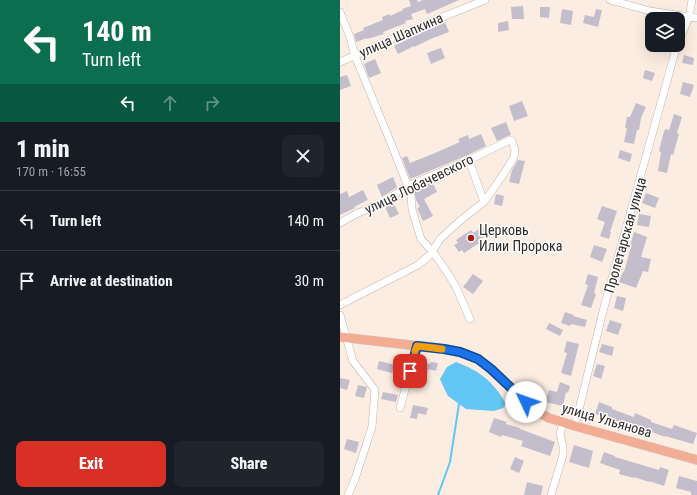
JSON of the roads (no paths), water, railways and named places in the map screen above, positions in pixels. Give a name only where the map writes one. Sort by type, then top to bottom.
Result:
[{"type":"main road","name":"улица Ульянова","points":[[343,337],[460,352],[478,359],[491,369],[536,411],[549,418],[697,460]]},
{"type":"street","name":"улица Шапкина","points":[[340,62],[435,20],[485,0]]},
{"type":"street","points":[[610,0],[650,10],[697,18]]},
{"type":"street","name":"Пролетарская улица","points":[[685,27],[689,17],[692,0]]},
{"type":"street","points":[[340,12],[350,37],[355,56],[411,196],[412,209],[421,239],[433,252],[447,272],[456,287],[470,318]]},
{"type":"street","name":"Пролетарская улица","points":[[575,426],[604,311],[676,52]]},
{"type":"street","name":"улица Лобачевского","points":[[340,223],[356,214],[386,201],[407,186],[469,160],[510,140],[512,141],[515,150],[514,157],[506,172],[484,202]]},
{"type":"street","points":[[340,305],[418,265],[433,252],[440,239],[484,202],[469,160]]},
{"type":"street","points":[[340,315],[343,337],[353,361],[375,390],[372,428],[348,495]]},
{"type":"street","points":[[400,408],[417,346]]},
{"type":"street","points":[[551,495],[563,455],[564,446],[560,434],[563,422]]},
{"type":"water","points":[[456,362],[479,373],[491,383],[506,404],[503,408],[494,411],[466,409],[448,396],[440,379],[447,367]]},
{"type":"waterway","points":[[438,495],[450,462],[459,404]]},
{"type":"place","name":"Церковь Илии Пророка","points":[[471,238]]}]
